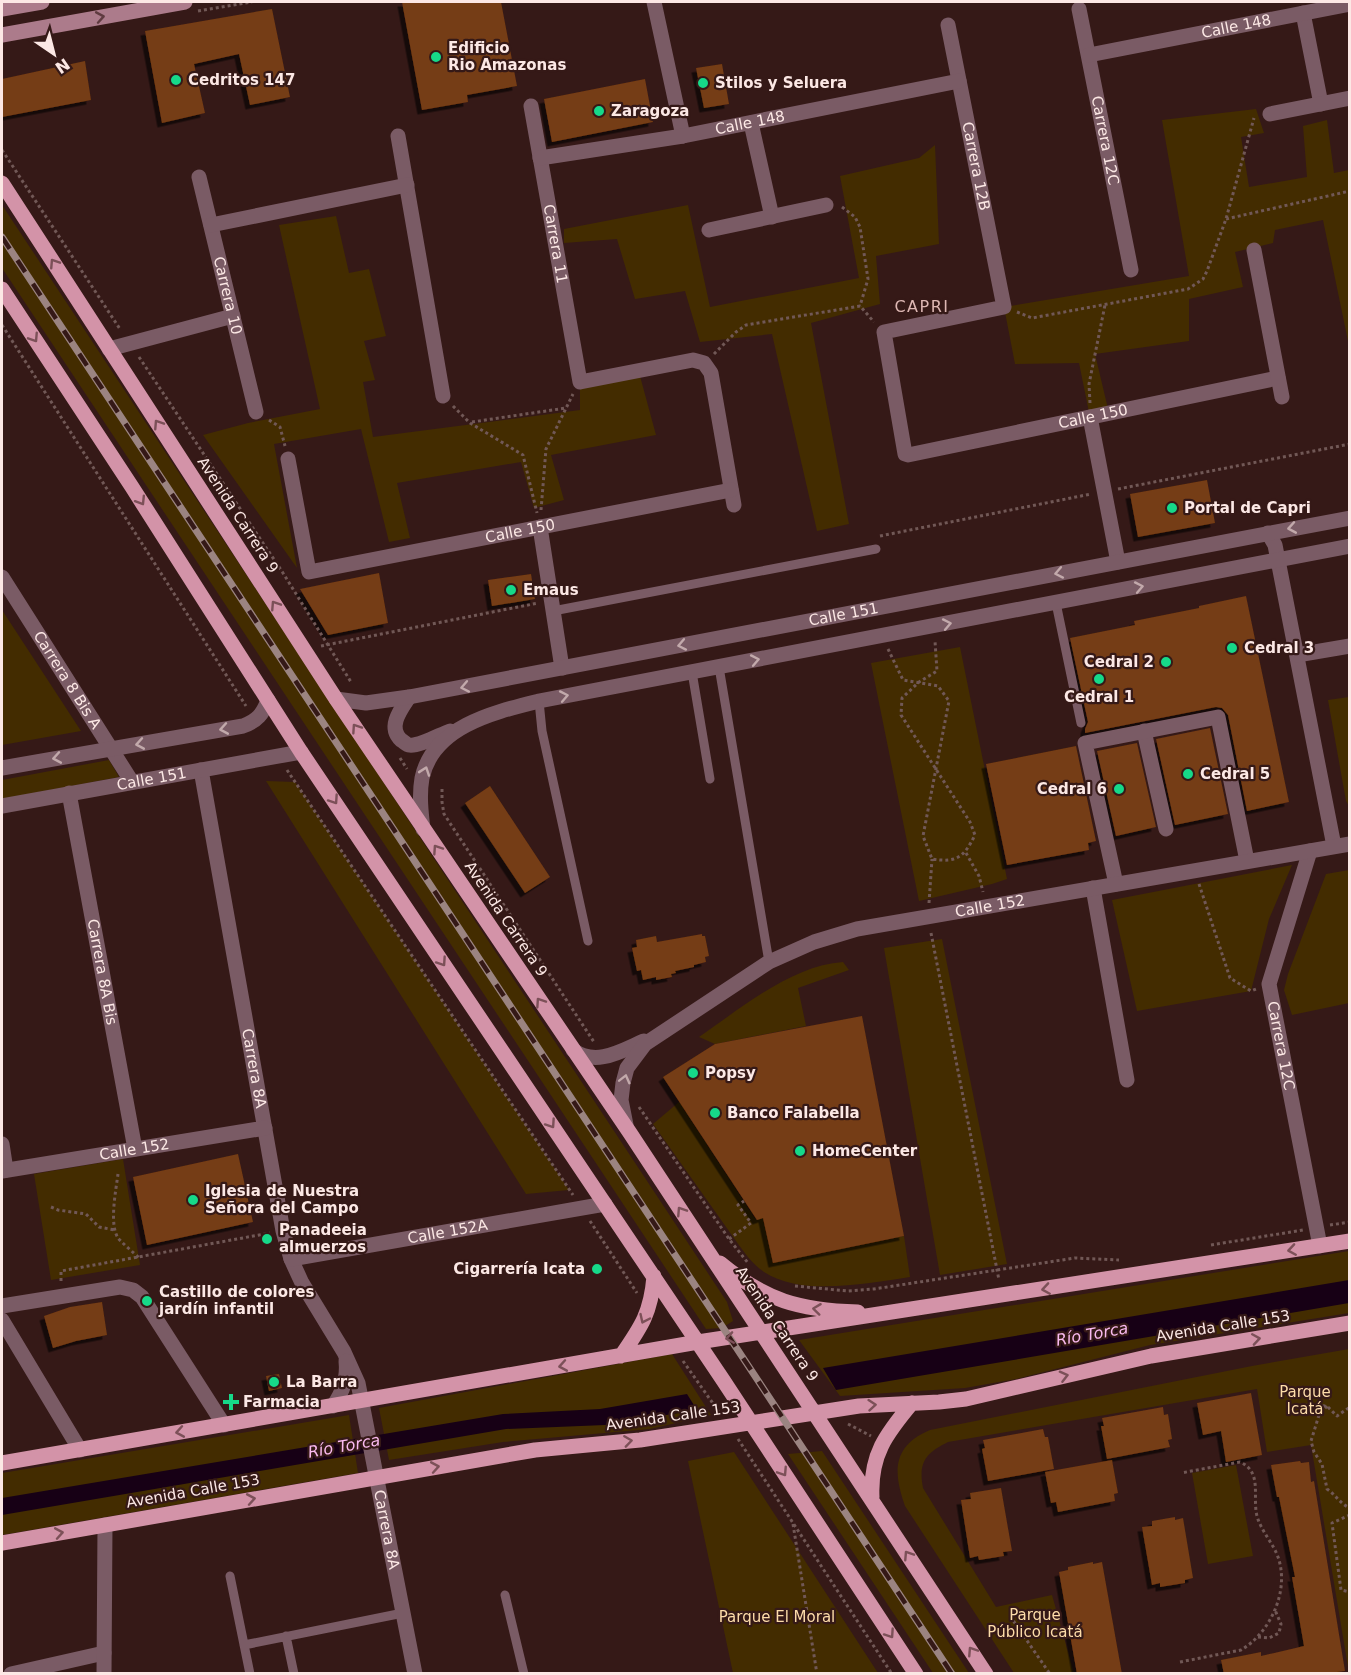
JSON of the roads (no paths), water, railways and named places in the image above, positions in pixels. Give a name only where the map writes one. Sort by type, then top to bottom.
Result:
[{"type":"main road","points":[[2,9],[42,2]]},
{"type":"main road","points":[[2,35],[185,2]]},
{"type":"main road","name":"Avenida Carrera 9","points":[[2,183],[336,699],[630,1133],[786,1371],[872,1497],[986,1674]]},
{"type":"main road","points":[[2,290],[132,487],[301,752],[654,1276],[916,1674]]},
{"type":"main road","points":[[2,1463],[698,1342],[897,1313],[1350,1241]]},
{"type":"main road","points":[[709,1253],[748,1285],[783,1301],[823,1310],[897,1313]]},
{"type":"main road","points":[[621,1356],[642,1325],[648,1311],[654,1276]]},
{"type":"main road","name":"Avenida Calle 153","points":[[2,1543],[535,1450],[610,1444],[751,1423],[810,1406],[859,1406],[966,1399],[1151,1356],[1350,1323]]},
{"type":"main road","points":[[872,1497],[871,1477],[879,1451],[912,1403]]},
{"type":"street","points":[[654,2],[683,136]]},
{"type":"street","name":"Calle 148","points":[[1089,55],[1350,4]]},
{"type":"street","name":"Carrera 12C","points":[[1079,9],[1131,270]]},
{"type":"street","points":[[1303,13],[1322,104]]},
{"type":"street","name":"Carrera 12B","points":[[908,455],[903,451],[884,332],[1004,307],[948,25]]},
{"type":"street","name":"Calle 148","points":[[540,158],[683,136],[959,81]]},
{"type":"street","points":[[1270,114],[1350,98]]},
{"type":"street","name":"Carrera 11","points":[[531,106],[580,382],[693,360],[704,363],[711,373],[732,498]]},
{"type":"street","points":[[751,123],[772,217]]},
{"type":"street","points":[[398,135],[443,396]]},
{"type":"street","name":"Carrera 10","points":[[199,177],[256,412]]},
{"type":"street","points":[[211,225],[407,185]]},
{"type":"street","points":[[709,230],[826,205]]},
{"type":"street","points":[[1254,250],[1282,397]]},
{"type":"street","points":[[109,349],[232,316]]},
{"type":"street","name":"Calle 150","points":[[908,455],[1278,378]]},
{"type":"street","points":[[1090,417],[1118,562]]},
{"type":"street","name":"Calle 150","points":[[288,459],[309,572],[540,527],[732,498]]},
{"type":"street","name":"Calle 151","points":[[336,699],[366,703],[409,697],[1350,518]]},
{"type":"street","points":[[540,527],[562,668]]},
{"type":"street","points":[[1268,533],[1275,545],[1297,655],[1342,845]]},
{"type":"street","name":"Calle 151","points":[[423,829],[420,803],[422,778],[427,764],[444,740],[468,724],[507,709],[1350,546]]},
{"type":"street","name":"Carrera 8 Bis A","points":[[2,577],[132,782]]},
{"type":"street","points":[[1297,655],[1350,646]]},
{"type":"street","points":[[409,697],[395,720],[395,730],[398,736],[409,745],[417,745],[468,724]]},
{"type":"street","points":[[2,768],[243,726],[255,721],[263,712],[268,700]]},
{"type":"street","points":[[1116,884],[1085,743],[1218,717],[1247,861]]},
{"type":"street","points":[[1144,731],[1166,829]]},
{"type":"street","name":"Calle 151","points":[[2,806],[301,752]]},
{"type":"street","name":"Carrera 8A","points":[[201,770],[283,1231],[291,1259],[302,1283],[344,1352],[358,1383],[415,1674]]},
{"type":"street","name":"Carrera 8A Bis","points":[[69,793],[135,1149]]},
{"type":"street","name":"Calle 152","points":[[630,1133],[623,1117],[621,1100],[623,1083],[627,1068],[645,1044],[769,962],[814,942],[857,929],[1342,845]]},
{"type":"street","name":"Carrera 12C","points":[[1310,851],[1269,984],[1320,1246]]},
{"type":"street","points":[[1093,888],[1127,1080]]},
{"type":"street","name":"Calle 152","points":[[573,1050],[585,1057],[599,1059],[657,1035]]},
{"type":"street","name":"Calle 152","points":[[4,1171],[265,1128]]},
{"type":"street","points":[[2,1144],[4,1171]]},
{"type":"street","name":"Calle 152A","points":[[291,1259],[605,1204]]},
{"type":"street","points":[[2,1306],[120,1287],[133,1290],[142,1297],[224,1425]]},
{"type":"street","points":[[2,1320],[80,1449]]},
{"type":"street","name":"Carrera 8A","points":[[333,1406],[341,1395],[346,1380],[344,1352]]},
{"type":"street","points":[[104,1674],[105,1525]]},
{"type":"street","points":[[11,1674],[104,1653]]},
{"type":"lane","points":[[553,611],[876,549]]},
{"type":"lane","points":[[1056,603],[1081,723]]},
{"type":"lane","points":[[719,667],[769,962]]},
{"type":"lane","points":[[692,672],[710,779]]},
{"type":"lane","points":[[539,701],[542,731],[588,941]]},
{"type":"lane","points":[[231,1576],[250,1674]]},
{"type":"lane","points":[[505,1595],[524,1674]]},
{"type":"lane","points":[[244,1645],[403,1613]]},
{"type":"lane","points":[[286,1636],[294,1674]]},
{"type":"water","name":"Río Torca","points":[[1349,1280],[1349,1303],[836,1390],[823,1368]]},
{"type":"water","name":"Río Torca","points":[[687,1394],[697,1410],[605,1425],[506,1429],[2,1515],[2,1498],[503,1414],[600,1409]]},
{"type":"railway","points":[[2,237],[952,1674]]},
{"type":"place","name":"Edificio Rio Amazonas","points":[[436,57]]},
{"type":"place","name":"Cedritos 147","points":[[176,80]]},
{"type":"place","name":"Stilos y Seluera","points":[[703,83]]},
{"type":"place","name":"Zaragoza","points":[[599,111]]},
{"type":"place","name":"Portal de Capri","points":[[1172,508]]},
{"type":"place","name":"Emaus","points":[[511,590]]},
{"type":"place","name":"Cedral 3","points":[[1232,648]]},
{"type":"place","name":"Cedral 2","points":[[1166,662]]},
{"type":"place","name":"Cedral 1","points":[[1099,679]]},
{"type":"place","name":"Cedral 5","points":[[1188,774]]},
{"type":"place","name":"Cedral 6","points":[[1119,789]]},
{"type":"place","name":"Popsy","points":[[693,1073]]},
{"type":"place","name":"Banco Falabella","points":[[715,1113]]},
{"type":"place","name":"HomeCenter","points":[[800,1151]]},
{"type":"place","name":"Iglesia de Nuestra Señora del Campo","points":[[193,1200]]},
{"type":"place","name":"Panadeeia almuerzos","points":[[267,1239]]},
{"type":"place","name":"Cigarrería Icata","points":[[597,1269]]},
{"type":"place","name":"Castillo de colores jardín infantil","points":[[147,1301]]},
{"type":"place","name":"La Barra","points":[[274,1382]]},
{"type":"place","name":"Farmacia","points":[[231,1402]]},
{"type":"district","name":"CAPRI","points":[[922,306]]},
{"type":"park label","name":"Parque Icatá","points":[[1305,1400]]},
{"type":"park label","name":"Parque El Moral","points":[[777,1617]]},
{"type":"park label","name":"Parque Público Icatá","points":[[1035,1624]]}]
